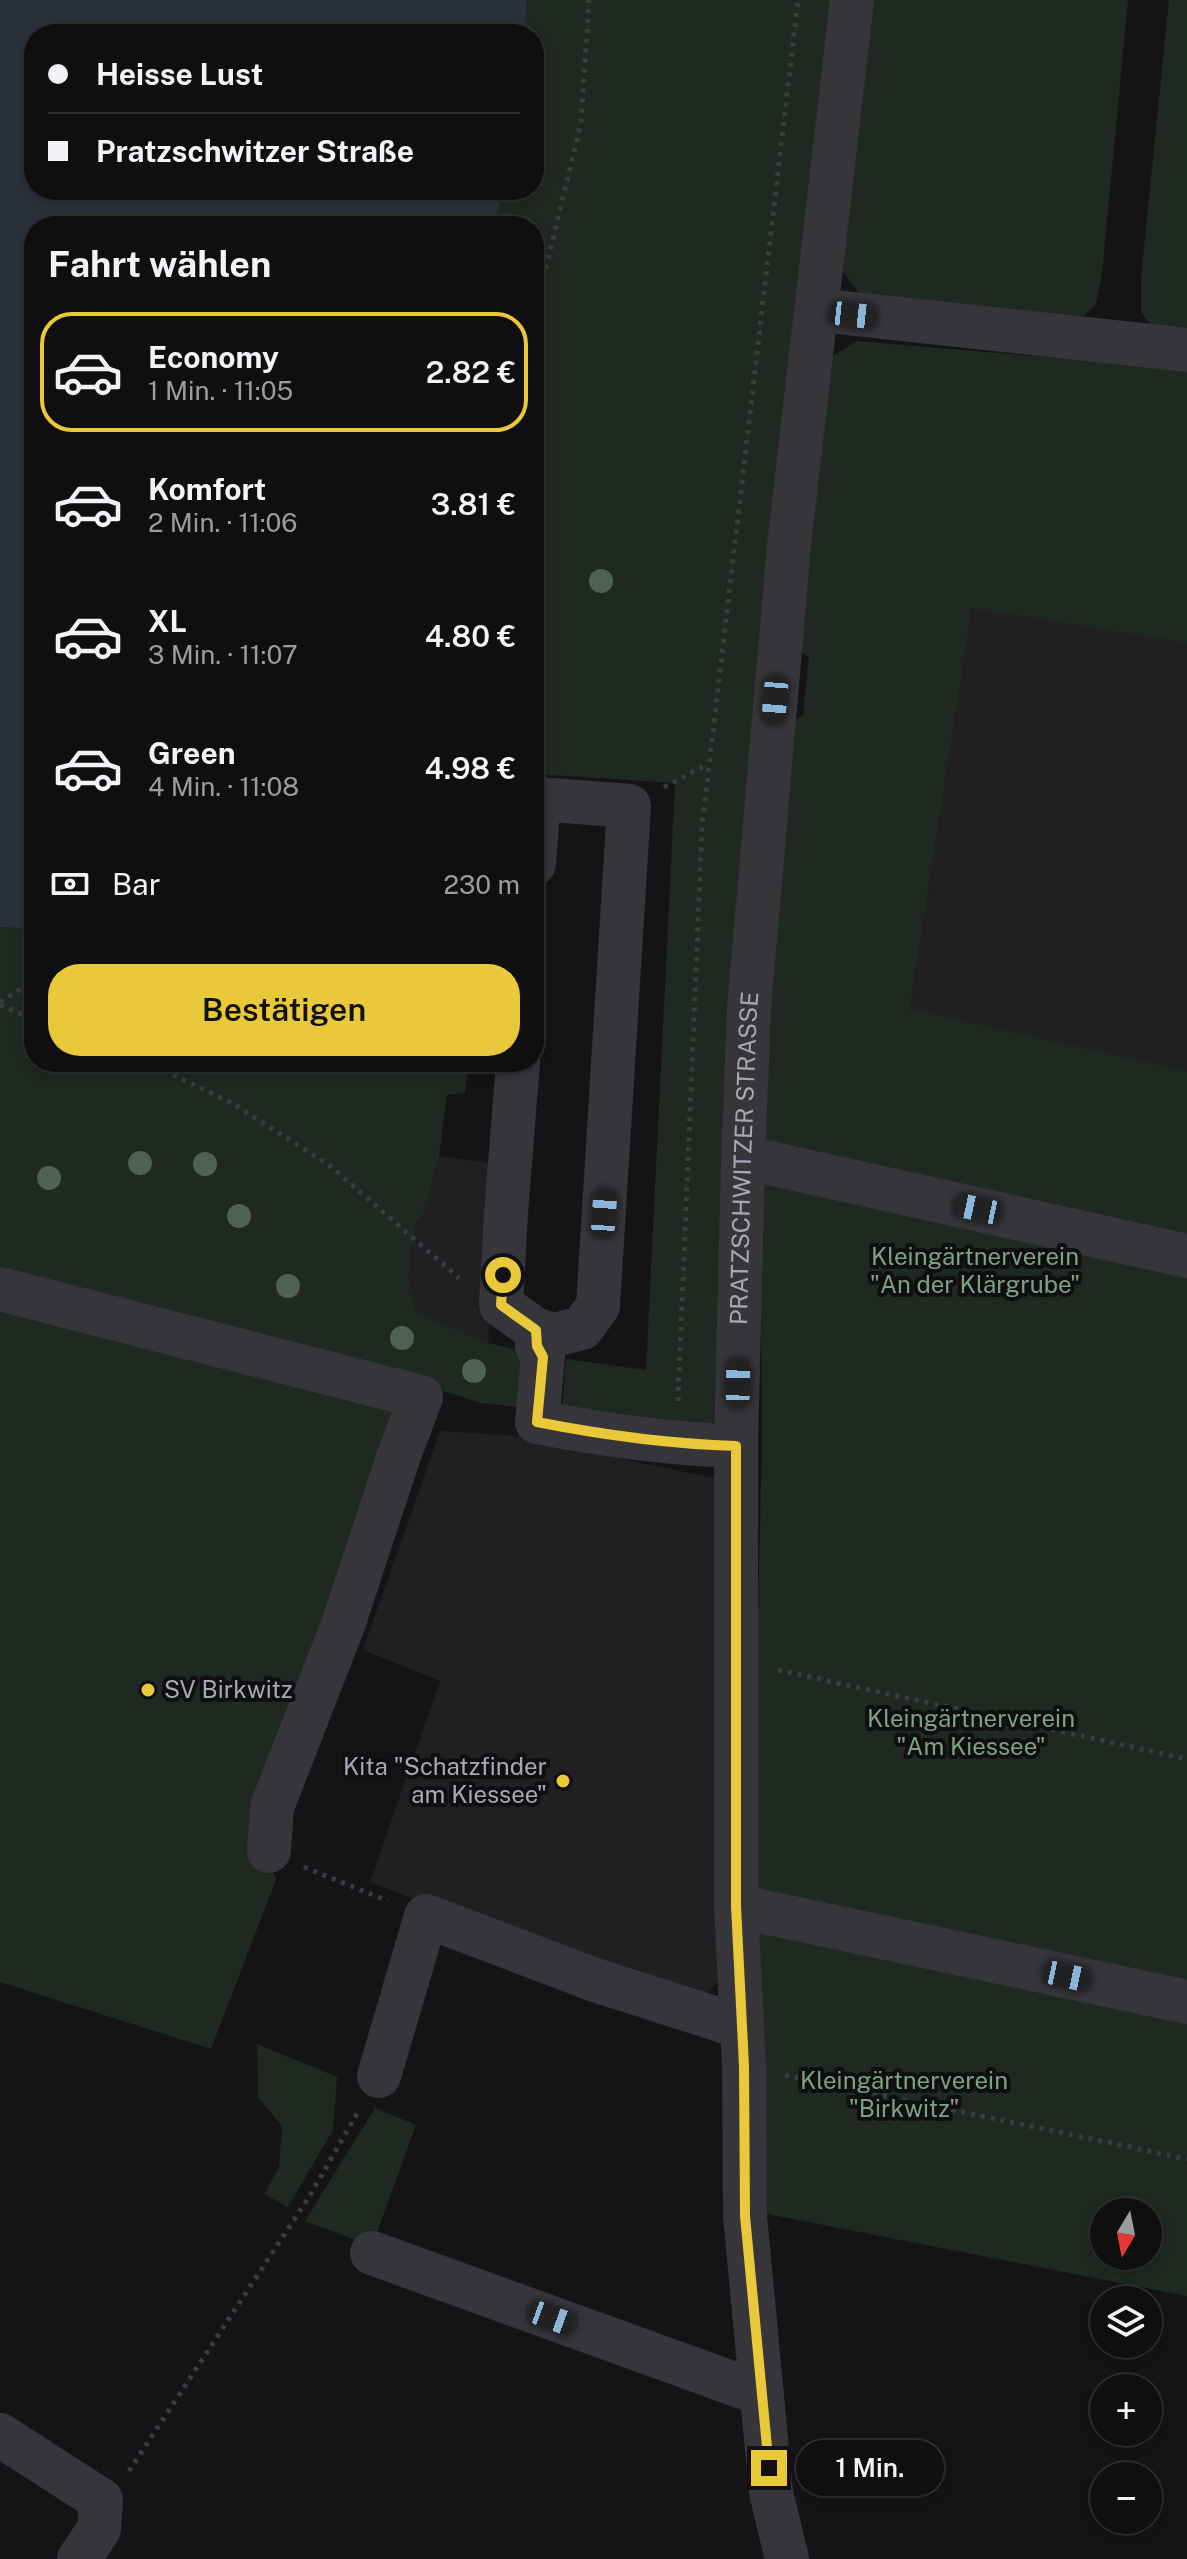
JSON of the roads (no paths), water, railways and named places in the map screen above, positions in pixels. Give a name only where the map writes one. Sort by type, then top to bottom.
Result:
[{"type":"street","name":"PRATZSCHWITZER STRASSE","points":[[787,2559],[771,2492],[745,2216],[743,2047],[736,1906],[736,1446],[743,1161],[749,1009],[786,576],[852,0]]},
{"type":"street","points":[[818,310],[1187,350]]},
{"type":"street","points":[[517,1072],[501,1305],[536,1330],[555,1335],[582,1328],[598,1306],[629,806],[544,799]]},
{"type":"street","points":[[743,1161],[769,1163],[1187,1256]]},
{"type":"street","points":[[0,1289],[421,1397],[343,1625],[272,1807],[269,1851]]},
{"type":"street","points":[[536,1330],[537,1346],[543,1357],[537,1422],[600,1435],[677,1444],[736,1446]]},
{"type":"street","points":[[736,1906],[1187,2002]]},
{"type":"street","points":[[379,2076],[426,1916],[595,1980],[743,2047]]},
{"type":"street","points":[[372,2253],[762,2394]]},
{"type":"street","points":[[0,2435],[101,2500],[99,2529],[79,2559]]},
{"type":"place","name":"SV Birkwitz","points":[[148,1690]]},
{"type":"place","name":"Kita \"Schatzfinder am Kiessee\"","points":[[563,1781]]},
{"type":"park label","name":"Kleingärtnerverein \"An der Klärgrube\"","points":[[975,1271]]},
{"type":"park label","name":"Kleingärtnerverein \"Am Kiessee\"","points":[[971,1733]]},
{"type":"park label","name":"Kleingärtnerverein \"Birkwitz\"","points":[[904,2095]]}]
